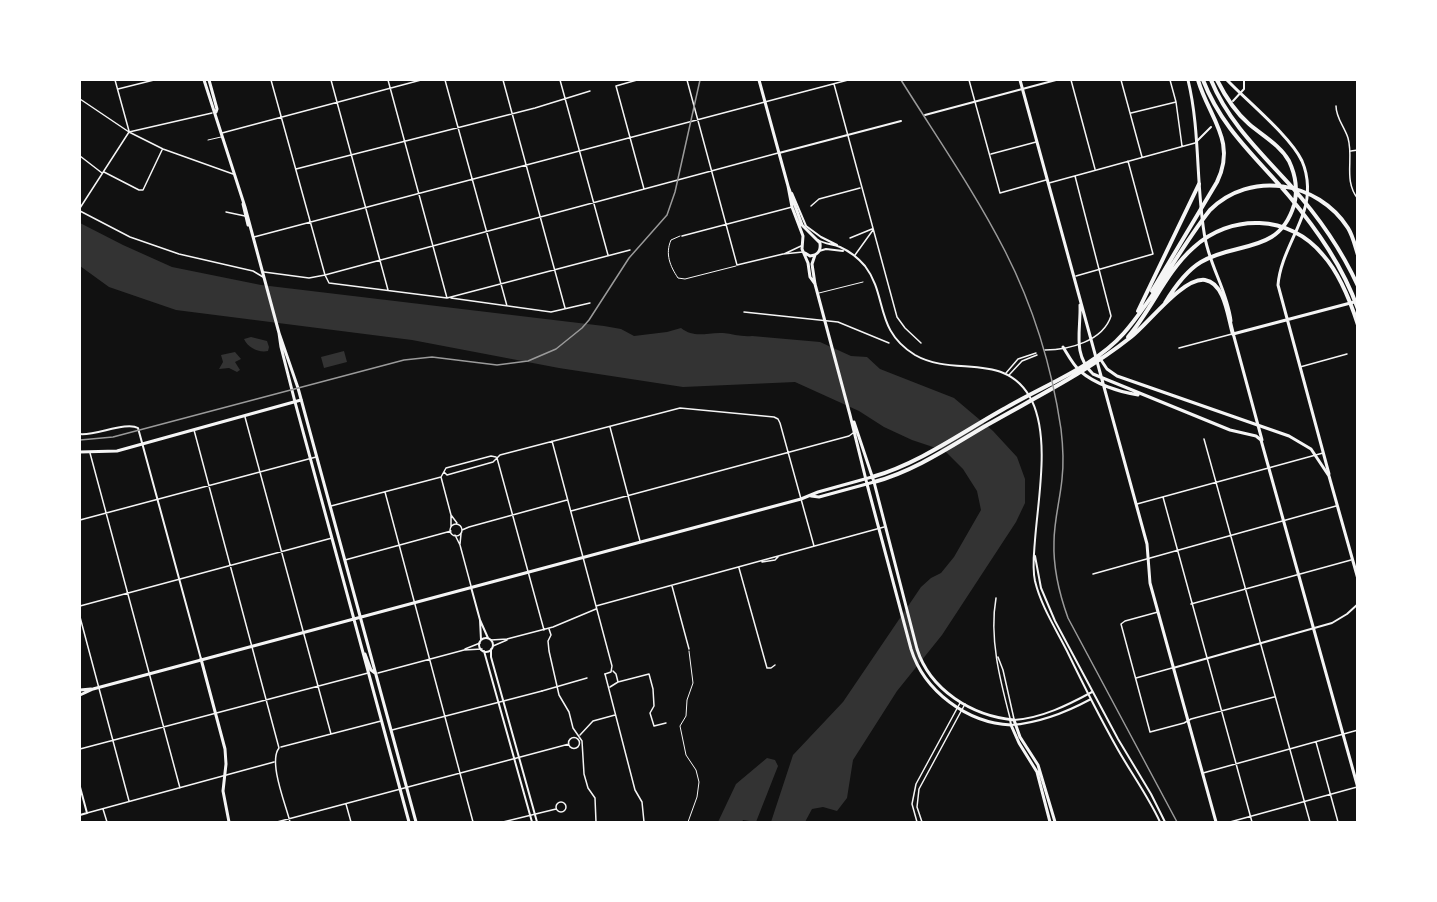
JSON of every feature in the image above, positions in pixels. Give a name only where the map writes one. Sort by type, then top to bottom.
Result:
[{"type":"highway","points":[[1143,308],[1222,170],[1225,146],[1200,80]]},
{"type":"highway","points":[[1200,80],[1230,131],[1288,195],[1322,239],[1342,271],[1358,309]]},
{"type":"highway","points":[[1210,80],[1234,122],[1292,187],[1328,233],[1358,286]]},
{"type":"highway","points":[[925,457],[1109,355],[1139,331],[1163,306],[1188,273],[1203,261],[1256,245],[1275,234],[1290,215],[1297,189],[1294,174],[1286,157],[1278,147],[1242,118],[1217,80]]},
{"type":"highway","points":[[1134,319],[1199,184]]},
{"type":"highway","points":[[873,480],[904,472],[925,457],[1106,350],[1143,308],[1195,230],[1216,204],[1239,190],[1264,184],[1288,187],[1314,197],[1325,204],[1348,228],[1358,255]]},
{"type":"highway","points":[[1122,345],[1137,327],[1182,259],[1196,245],[1216,232],[1240,223],[1269,223],[1289,229],[1312,243],[1333,268],[1358,325]]},
{"type":"highway","points":[[1163,306],[1195,281],[1210,282],[1220,292],[1233,334]]},
{"type":"main road","points":[[216,112],[209,80],[204,80],[216,112],[279,333],[302,400],[416,822]]},
{"type":"main road","points":[[759,80],[802,232],[802,244],[810,277],[818,294],[912,654],[924,677],[943,698],[996,723],[1013,725]]},
{"type":"main road","points":[[1020,80],[1147,544],[1150,583],[1216,822]]},
{"type":"main road","points":[[1188,80],[1193,104],[1206,244],[1211,263],[1228,301],[1233,334],[1357,788]]},
{"type":"main road","points":[[1227,80],[1294,148],[1305,170],[1307,196],[1304,210],[1280,270],[1278,285],[1358,579]]},
{"type":"main road","points":[[788,186],[802,225],[821,246],[812,264],[814,284]]},
{"type":"main road","points":[[243,204],[244,216],[249,225]]},
{"type":"main road","points":[[802,244],[807,237],[816,238]]},
{"type":"main road","points":[[804,252],[810,256],[817,253]]},
{"type":"main road","points":[[1080,297],[1078,348],[1083,362],[1092,374],[1233,431],[1256,436],[1262,441]]},
{"type":"main road","points":[[1233,334],[1358,301]]},
{"type":"main road","points":[[279,333],[295,402],[409,822]]},
{"type":"main road","points":[[1063,347],[1076,367],[1092,380],[1130,394],[1143,395]]},
{"type":"main road","points":[[1093,347],[1107,369],[1116,376],[1295,438],[1317,455],[1329,476]]},
{"type":"main road","points":[[80,452],[112,452],[302,400]]},
{"type":"main road","points":[[850,414],[873,480],[917,649],[928,673],[943,690],[960,702],[995,717],[1012,719],[1013,725],[1038,765],[1053,822]]},
{"type":"main road","points":[[80,690],[99,688],[801,499],[866,479],[873,480]]},
{"type":"main road","points":[[811,496],[819,497],[867,484],[873,480]]},
{"type":"main road","points":[[363,651],[371,670],[375,673]]},
{"type":"main road","points":[[201,659],[225,749],[223,791],[229,822]]},
{"type":"main road","points":[[80,695],[93,689]]},
{"type":"street","points":[[115,80],[129,132]]},
{"type":"street","points":[[118,89],[154,80]]},
{"type":"street","points":[[271,80],[328,282],[334,285],[551,312],[590,303]]},
{"type":"street","points":[[330,80],[388,291]]},
{"type":"street","points":[[388,80],[447,298]]},
{"type":"street","points":[[222,134],[421,80]]},
{"type":"street","points":[[445,80],[507,306]]},
{"type":"street","points":[[502,80],[566,309]]},
{"type":"street","points":[[560,80],[608,255]]},
{"type":"street","points":[[637,80],[616,86],[644,189]]},
{"type":"street","points":[[687,80],[737,265],[783,254],[804,252]]},
{"type":"street","points":[[252,237],[848,80]]},
{"type":"street","points":[[969,80],[1000,193],[1075,176],[1196,143],[1211,127]]},
{"type":"street","points":[[925,115],[1056,80]]},
{"type":"street","points":[[1071,80],[1096,170]]},
{"type":"street","points":[[1121,80],[1142,158]]},
{"type":"street","points":[[1170,80],[1176,102],[1182,147]]},
{"type":"street","points":[[1233,101],[1245,86],[1244,80]]},
{"type":"street","points":[[833,83],[897,317],[921,343]]},
{"type":"street","points":[[296,169],[590,91]]},
{"type":"street","points":[[80,99],[129,132],[163,150],[234,174]]},
{"type":"street","points":[[1130,114],[1176,102]]},
{"type":"street","points":[[1336,106],[1338,117],[1348,138],[1349,184],[1358,199]]},
{"type":"street","points":[[216,112],[129,132],[80,209],[130,237],[179,254],[253,272],[264,278]]},
{"type":"street","points":[[262,272],[309,278],[325,275],[901,122]]},
{"type":"street","points":[[990,154],[1037,141]]},
{"type":"street","points":[[80,156],[103,172],[139,190],[146,188],[163,150]]},
{"type":"street","points":[[1350,152],[1358,150]]},
{"type":"street","points":[[1074,277],[1153,254],[1128,161]]},
{"type":"street","points":[[1045,352],[1090,340],[1100,333],[1110,320],[1111,309],[1075,176]]},
{"type":"street","points":[[811,206],[821,199],[862,188]]},
{"type":"street","points":[[792,193],[806,226],[854,256],[870,274],[886,323],[905,347],[921,358],[936,364],[983,366],[1006,375],[1022,387],[1030,398],[1039,430],[1041,461],[1033,568],[1040,597],[1090,699],[1160,822]]},
{"type":"street","points":[[682,236],[794,206]]},
{"type":"street","points":[[226,212],[244,216]]},
{"type":"street","points":[[850,238],[873,229]]},
{"type":"street","points":[[854,256],[873,229]]},
{"type":"street","points":[[816,238],[839,247]]},
{"type":"street","points":[[783,254],[802,244]]},
{"type":"street","points":[[817,253],[828,249],[846,251]]},
{"type":"street","points":[[447,298],[630,250]]},
{"type":"street","points":[[253,272],[260,265]]},
{"type":"street","points":[[744,312],[825,320],[851,326],[889,343]]},
{"type":"street","points":[[1179,348],[1233,334]]},
{"type":"street","points":[[1006,375],[1020,362],[1037,354]]},
{"type":"street","points":[[1299,367],[1347,354]]},
{"type":"street","points":[[331,506],[441,477],[446,468],[490,456],[497,457],[680,408],[778,419],[814,546]]},
{"type":"street","points":[[245,416],[331,734]]},
{"type":"street","points":[[80,434],[95,434],[134,425],[138,428],[201,659]]},
{"type":"street","points":[[609,426],[640,542]]},
{"type":"street","points":[[194,430],[279,748]]},
{"type":"street","points":[[571,512],[849,436],[854,430]]},
{"type":"street","points":[[849,436],[856,441]]},
{"type":"street","points":[[1204,439],[1310,822]]},
{"type":"street","points":[[552,441],[612,670],[618,682]]},
{"type":"street","points":[[90,452],[180,788]]},
{"type":"street","points":[[1136,505],[1323,453]]},
{"type":"street","points":[[80,520],[317,457]]},
{"type":"street","points":[[444,472],[447,475],[493,462],[497,457]]},
{"type":"street","points":[[497,457],[544,630]]},
{"type":"street","points":[[441,477],[451,515],[451,531],[460,545],[480,620],[492,648],[491,657],[519,758],[533,815],[532,822]]},
{"type":"street","points":[[385,492],[473,822]]},
{"type":"street","points":[[1163,497],[1252,822]]},
{"type":"street","points":[[451,527],[469,526],[568,500]]},
{"type":"street","points":[[1093,574],[1337,506]]},
{"type":"street","points":[[451,515],[462,532],[460,545]]},
{"type":"street","points":[[455,536],[469,526]]},
{"type":"street","points":[[375,673],[464,650],[481,641],[507,639],[544,630],[597,607],[886,526]]},
{"type":"street","points":[[345,560],[451,531]]},
{"type":"street","points":[[80,606],[332,538]]},
{"type":"street","points":[[1034,553],[1037,574],[1045,599],[1092,692],[1165,822]]},
{"type":"street","points":[[1191,603],[1352,560]]},
{"type":"street","points":[[738,567],[767,668],[775,665]]},
{"type":"street","points":[[671,585],[689,649]]},
{"type":"street","points":[[996,598],[994,628],[997,655],[1003,670],[1012,719],[1038,715],[1067,705],[1092,692]]},
{"type":"street","points":[[1136,678],[1340,620],[1358,604]]},
{"type":"street","points":[[1158,612],[1122,622],[1150,732],[1275,696]]},
{"type":"street","points":[[80,617],[129,802]]},
{"type":"street","points":[[480,620],[483,650],[515,759],[537,822]]},
{"type":"street","points":[[549,628],[551,635],[549,651],[557,686],[569,712],[573,728],[582,741],[585,778],[595,798],[596,822]]},
{"type":"street","points":[[464,650],[492,648],[507,639]]},
{"type":"street","points":[[612,670],[605,674],[635,790],[642,802],[645,822]]},
{"type":"street","points":[[80,749],[358,674],[369,673]]},
{"type":"street","points":[[609,687],[618,682],[649,674],[654,706],[650,713],[654,726],[666,723]]},
{"type":"street","points":[[391,731],[587,678]]},
{"type":"street","points":[[1013,725],[1063,712],[1095,697]]},
{"type":"street","points":[[922,822],[918,812],[919,789],[960,708],[960,702]]},
{"type":"street","points":[[917,822],[912,800],[916,784],[938,743],[964,704]]},
{"type":"street","points":[[579,736],[586,731],[592,721],[616,715]]},
{"type":"street","points":[[290,821],[274,762],[279,748],[382,721]]},
{"type":"street","points":[[383,726],[389,724]]},
{"type":"street","points":[[1202,773],[1358,730]]},
{"type":"street","points":[[1316,741],[1338,822]]},
{"type":"street","points":[[938,743],[943,744]]},
{"type":"street","points":[[277,822],[290,821],[569,744]]},
{"type":"street","points":[[80,815],[274,762]]},
{"type":"street","points":[[921,774],[925,776]]},
{"type":"street","points":[[80,787],[87,813]]},
{"type":"street","points":[[1230,822],[1357,788]]},
{"type":"street","points":[[346,804],[351,822]]},
{"type":"street","points":[[103,808],[107,822]]},
{"type":"street","points":[[503,822],[556,809]]},
{"type":"lane","points":[[208,140],[222,134]]},
{"type":"lane","points":[[682,236],[671,240],[668,248],[670,264],[678,278],[684,279],[737,265]]},
{"type":"lane","points":[[818,294],[863,282]]},
{"type":"lane","points":[[688,822],[699,789],[698,776],[686,755],[680,726],[686,716],[687,700],[693,683],[689,649]]},
{"type":"shaded area","points":[[80,223],[172,267],[261,285],[604,326],[621,329],[634,336],[681,328],[696,334],[723,333],[820,342],[851,356],[867,357],[880,369],[954,398],[993,431],[1017,457],[1025,479],[1025,503],[1016,522],[942,635],[897,691],[853,760],[847,798],[837,811],[823,807],[812,809],[805,822],[771,822],[793,755],[843,702],[921,587],[941,573],[954,557],[981,510],[977,491],[963,469],[945,451],[912,440],[884,427],[859,411],[795,382],[683,387],[559,368],[412,340],[176,310],[109,287],[80,266]]},
{"type":"shaded area","points":[[251,337],[267,341],[268,351],[251,347],[244,339]]},
{"type":"shaded area","points":[[344,351],[347,362],[324,368],[321,357]]},
{"type":"shaded area","points":[[235,352],[241,359],[235,362],[240,370],[237,372],[229,368],[219,369],[223,362],[221,355]]},
{"type":"shaded area","points":[[767,758],[775,760],[778,766],[756,822],[743,820],[742,822],[718,822],[736,784]]},
{"type":"railway","points":[[80,440],[113,437],[404,360],[432,357],[497,365],[528,361],[556,349],[589,320],[629,258],[667,215],[675,192],[700,80]]},
{"type":"railway","points":[[901,80],[993,229],[1015,272],[1033,315],[1047,360],[1062,435],[1063,473],[1055,526],[1054,552],[1057,581],[1062,599],[1068,618],[1177,822]]}]
